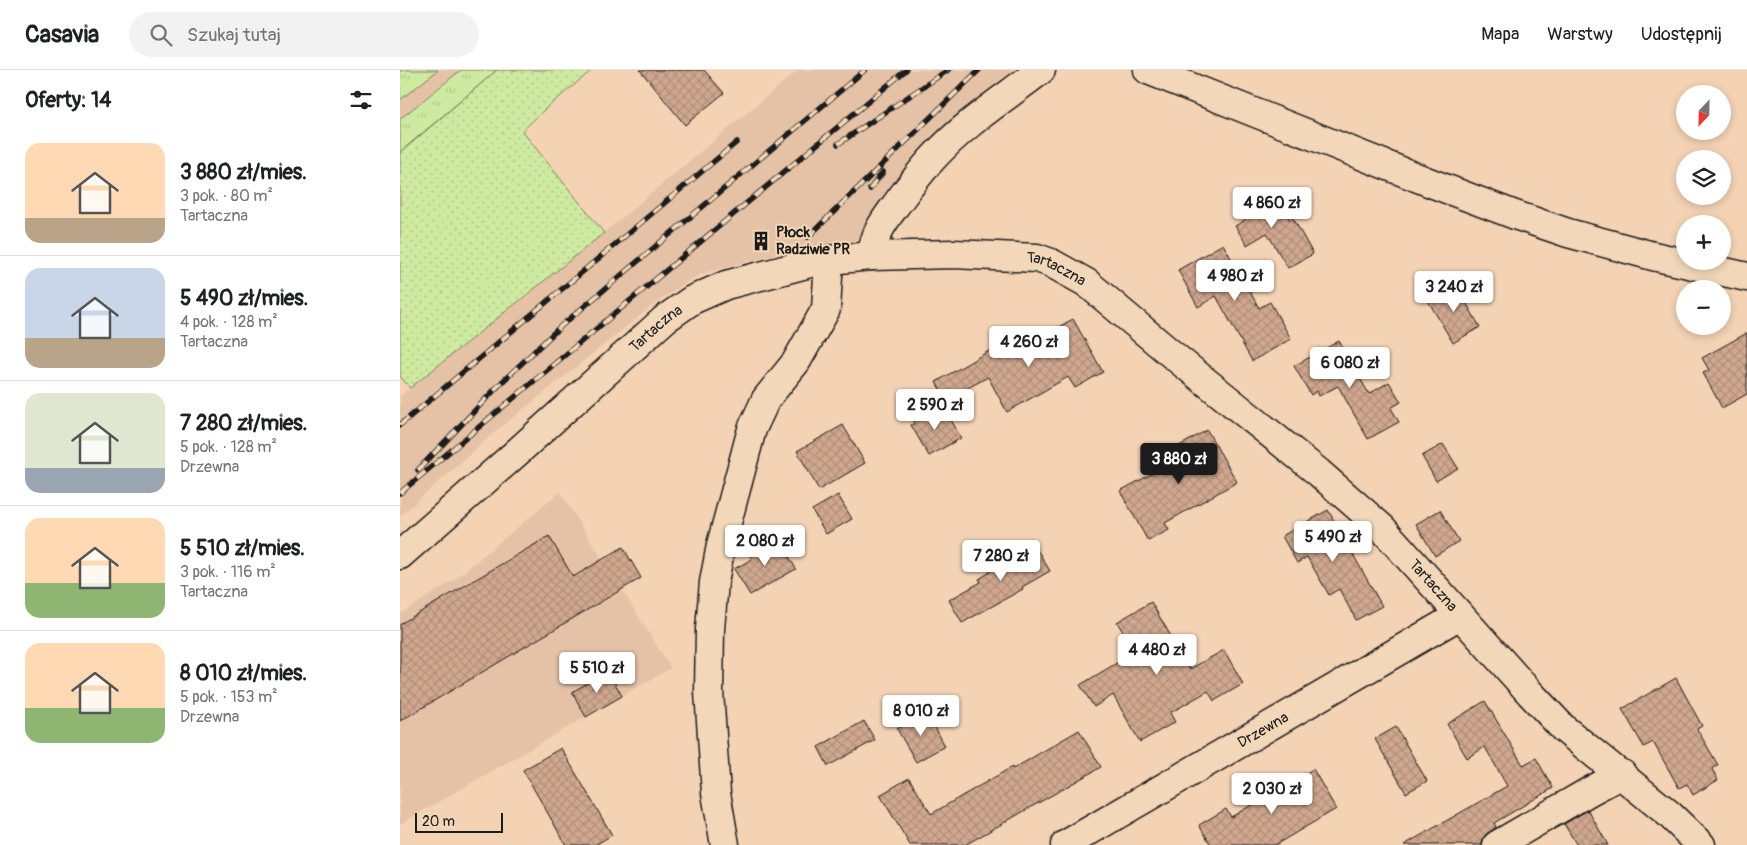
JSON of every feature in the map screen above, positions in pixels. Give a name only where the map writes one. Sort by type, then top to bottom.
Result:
[{"type":"street","points":[[872,256],[873,242],[883,222],[917,176],[935,156],[957,134],[1041,70]]},
{"type":"street","points":[[1148,70],[1404,173],[1515,215],[1568,233],[1654,256],[1747,276]]},
{"type":"street","name":"Tartaczna","points":[[400,555],[665,319],[692,300],[726,285],[818,261],[872,256],[954,254],[1032,257],[1051,262],[1087,283],[1354,503],[1398,544],[1563,728],[1622,774],[1669,814],[1701,845]]},
{"type":"street","points":[[725,845],[716,793],[709,692],[710,629],[714,582],[721,545],[752,429],[766,399],[796,362],[826,308],[829,260]]},
{"type":"street","name":"Drzewna","points":[[1065,845],[1460,615]]},
{"type":"street","points":[[1496,845],[1590,790],[1622,774]]},
{"type":"shaded area","points":[[400,70],[497,70],[400,152]]},
{"type":"shaded area","points":[[798,70],[1021,70],[897,183],[855,243],[801,248],[704,273],[693,278],[657,302],[496,431],[400,516],[400,396],[617,222]]},
{"type":"shaded area","points":[[560,492],[671,668],[400,824],[400,614],[454,580]]},
{"type":"green space","points":[[400,70],[438,70],[400,100]]},
{"type":"green space","points":[[461,70],[497,70],[400,152],[400,119]]},
{"type":"green space","points":[[497,70],[592,70],[522,131],[604,233],[410,388],[400,376],[400,153]]},
{"type":"building","points":[[640,70],[704,70],[724,93],[685,125]]},
{"type":"building","points":[[1261,189],[1277,216],[1285,211],[1290,220],[1293,218],[1313,254],[1288,268],[1267,233],[1247,245],[1235,226],[1245,220],[1236,204]]},
{"type":"building","points":[[1223,244],[1259,308],[1270,302],[1291,339],[1252,361],[1216,296],[1198,307],[1178,270]]},
{"type":"building","points":[[1455,283],[1480,327],[1453,343],[1427,299]]},
{"type":"building","points":[[1073,319],[1103,372],[1075,388],[1068,377],[1007,412],[988,377],[946,400],[936,382],[994,348],[1000,359]]},
{"type":"building","points":[[1747,333],[1747,394],[1722,408],[1703,373],[1709,370],[1702,358]]},
{"type":"building","points":[[1339,341],[1369,394],[1389,382],[1401,402],[1391,408],[1399,422],[1368,439],[1338,386],[1319,396],[1317,391],[1311,395],[1294,366]]},
{"type":"building","points":[[939,406],[946,418],[949,416],[961,438],[929,456],[911,425],[915,423],[914,420]]},
{"type":"building","points":[[843,425],[865,463],[819,490],[797,451]]},
{"type":"building","points":[[1207,430],[1237,482],[1165,523],[1169,530],[1148,541],[1120,491],[1179,459],[1174,449]]},
{"type":"building","points":[[1443,444],[1458,468],[1436,481],[1422,456]]},
{"type":"building","points":[[838,495],[852,519],[826,534],[812,510]]},
{"type":"building","points":[[1328,510],[1382,606],[1356,620],[1339,589],[1329,595],[1307,557],[1297,563],[1282,536]]},
{"type":"building","points":[[1440,510],[1459,541],[1435,556],[1416,524]]},
{"type":"building","points":[[549,536],[573,577],[623,547],[641,578],[400,721],[400,624]]},
{"type":"building","points":[[779,539],[796,569],[750,595],[734,569],[752,559],[750,556]]},
{"type":"building","points":[[1033,543],[1050,571],[1022,587],[1023,589],[962,623],[949,600],[981,582],[979,579],[990,572],[998,547],[1006,559]]},
{"type":"building","points":[[1151,602],[1190,669],[1224,650],[1243,684],[1214,701],[1208,691],[1170,713],[1175,722],[1140,742],[1113,695],[1094,707],[1080,685],[1135,652],[1117,622]]},
{"type":"building","points":[[608,671],[622,696],[586,717],[572,692]]},
{"type":"building","points":[[1676,678],[1702,726],[1697,729],[1718,765],[1712,769],[1718,780],[1693,795],[1687,784],[1679,788],[1653,742],[1644,747],[1622,709]]},
{"type":"building","points":[[1485,701],[1523,765],[1536,758],[1553,788],[1494,823],[1496,827],[1484,837],[1481,845],[1404,845],[1507,786],[1485,747],[1467,758],[1447,724]]},
{"type":"building","points":[[927,712],[945,746],[916,762],[897,729]]},
{"type":"building","points":[[864,721],[875,740],[828,766],[818,747]]},
{"type":"building","points":[[1396,727],[1427,781],[1406,793],[1375,739]]},
{"type":"building","points":[[1079,730],[1101,767],[965,845],[910,845],[880,795],[909,778],[931,814]]},
{"type":"building","points":[[561,748],[612,835],[595,845],[566,845],[523,770]]},
{"type":"building","points":[[1313,769],[1336,809],[1275,845],[1211,845],[1199,825],[1226,809],[1231,817]]},
{"type":"building","points":[[1588,810],[1608,845],[1577,845],[1564,824]]},
{"type":"railway","points":[[418,470],[502,382],[561,326],[865,70]]},
{"type":"railway","points":[[400,493],[906,70]]},
{"type":"railway","points":[[838,144],[948,70]]},
{"type":"railway","points":[[808,237],[979,70]]},
{"type":"railway","points":[[400,425],[737,142]]},
{"type":"railway","points":[[870,189],[883,172]]},
{"type":"place","name":"Płock Radziwie PR","points":[[761,241]]}]
